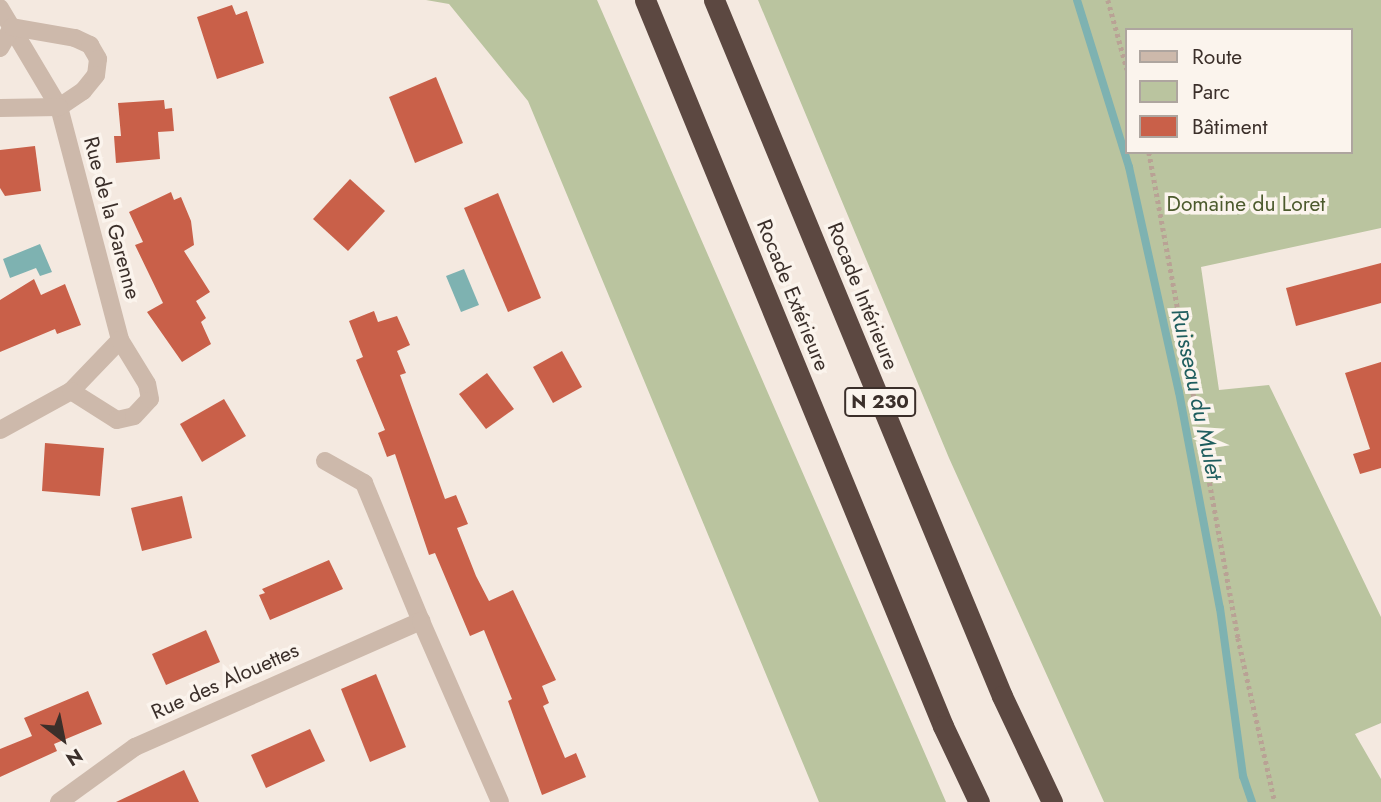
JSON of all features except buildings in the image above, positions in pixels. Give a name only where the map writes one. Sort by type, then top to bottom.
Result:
[{"type":"highway","name":"Rocade Extérieure","points":[[645,0],[943,726],[979,802]]},
{"type":"highway","name":"Rocade Intérieure","points":[[714,0],[996,683],[1052,802]]},
{"type":"street","name":"Rue de la Garenne","points":[[0,8],[59,107],[120,340],[147,384],[150,399],[134,415],[117,420],[71,391]]},
{"type":"street","points":[[0,48],[12,27],[75,38],[90,45],[98,59],[96,75],[83,91],[59,107],[0,108]]},
{"type":"street","points":[[0,430],[71,391],[120,340]]},
{"type":"street","points":[[325,461],[363,483],[500,802]]},
{"type":"street","name":"Rue des Alouettes","points":[[59,802],[135,747],[421,621]]},
{"type":"path","points":[[1108,0],[1126,65]]},
{"type":"path","points":[[1149,154],[1238,638],[1275,802]]},
{"type":"green space","points":[[426,0],[597,0],[946,802],[819,802],[528,101],[449,4]]},
{"type":"green space","name":"Domaine du Loret","points":[[758,0],[1381,0],[1381,228],[1201,267],[1219,390],[1269,385],[1381,617],[1381,723],[1355,734],[1381,779],[1381,802],[1104,802],[949,458]]},
{"type":"water","points":[[40,244],[52,272],[40,276],[36,268],[10,278],[3,259]]},
{"type":"water","points":[[464,269],[479,305],[461,312],[446,276]]},
{"type":"waterway","name":"Ruisseau du Mulet","points":[[1077,0],[1129,167],[1179,392],[1220,608],[1243,776],[1252,802]]}]
